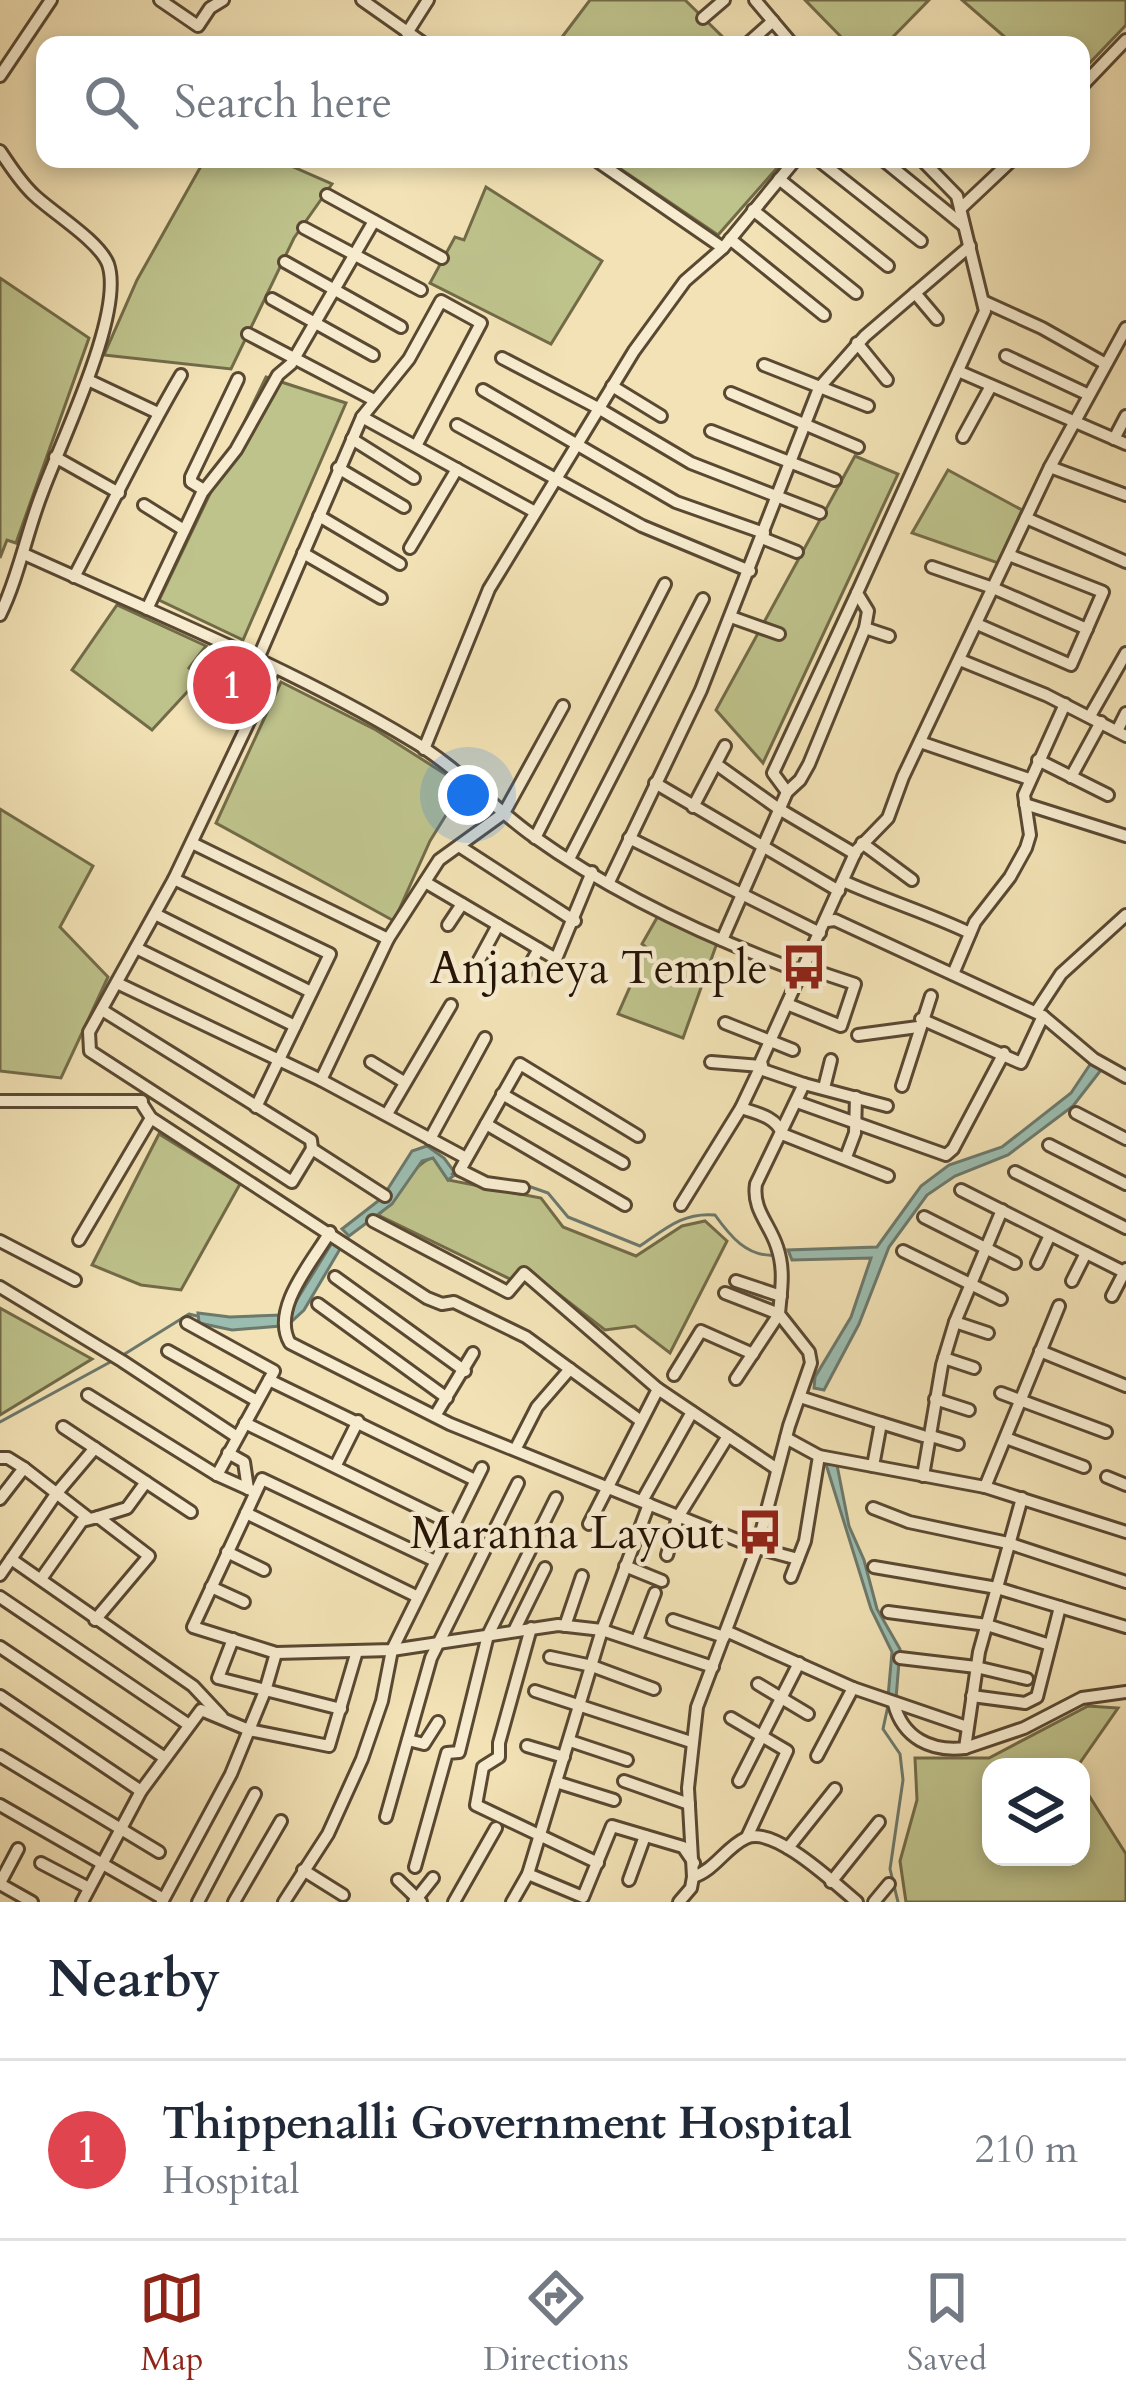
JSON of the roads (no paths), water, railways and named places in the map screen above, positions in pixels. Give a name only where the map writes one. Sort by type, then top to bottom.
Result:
[{"type":"street","points":[[0,76],[51,0]]},
{"type":"street","points":[[160,0],[198,26],[223,0]]},
{"type":"street","points":[[362,0],[412,36]]},
{"type":"street","points":[[407,33],[428,0]]},
{"type":"street","points":[[703,18],[724,0]]},
{"type":"street","points":[[755,0],[786,36]]},
{"type":"street","points":[[756,36],[773,21]]},
{"type":"street","points":[[1090,78],[1126,40]]},
{"type":"street","points":[[1103,65],[1126,58]]},
{"type":"street","points":[[0,152],[33,194],[107,260],[111,281],[88,380],[0,615]]},
{"type":"street","points":[[607,168],[726,243],[824,315]]},
{"type":"street","points":[[424,749],[489,589],[598,408],[685,281],[726,243],[788,168]]},
{"type":"street","points":[[829,168],[921,241]]},
{"type":"street","points":[[892,168],[964,226]]},
{"type":"street","points":[[787,791],[772,773],[985,311],[957,196],[930,168]]},
{"type":"street","points":[[960,209],[1003,168]]},
{"type":"street","points":[[779,179],[888,266]]},
{"type":"street","points":[[327,195],[442,258]]},
{"type":"street","points":[[753,210],[856,293]]},
{"type":"street","points":[[147,609],[205,490],[236,450],[278,375],[295,359],[374,220]]},
{"type":"street","points":[[304,228],[421,290]]},
{"type":"street","points":[[609,882],[731,617],[818,388],[857,343],[970,246]]},
{"type":"street","points":[[285,262],[400,327]]},
{"type":"street","points":[[915,292],[938,319]]},
{"type":"street","points":[[272,299],[373,355]]},
{"type":"street","points":[[257,661],[362,417],[409,359],[441,301],[482,322],[416,446]]},
{"type":"street","points":[[985,302],[1104,363]]},
{"type":"street","points":[[681,1205],[741,1108],[859,849],[888,818],[1050,467],[1126,328]]},
{"type":"street","points":[[248,334],[374,400]]},
{"type":"street","points":[[857,343],[887,380]]},
{"type":"street","points":[[1111,351],[1126,359]]},
{"type":"street","points":[[1006,356],[1087,394]]},
{"type":"street","points":[[502,358],[692,463],[820,513]]},
{"type":"street","points":[[764,365],[868,406]]},
{"type":"street","points":[[958,371],[1120,441],[1126,416]]},
{"type":"street","points":[[74,577],[181,375]]},
{"type":"street","points":[[205,490],[190,477],[238,379]]},
{"type":"street","points":[[88,380],[158,413]]},
{"type":"street","points":[[612,386],[661,416]]},
{"type":"street","points":[[963,437],[991,386]]},
{"type":"street","points":[[483,390],[676,502],[797,552]]},
{"type":"street","points":[[730,394],[858,447]]},
{"type":"street","points":[[362,417],[535,512]]},
{"type":"street","points":[[457,425],[658,533],[750,571]]},
{"type":"street","points":[[711,430],[835,480]]},
{"type":"street","points":[[352,439],[414,478]]},
{"type":"street","points":[[56,457],[119,493]]},
{"type":"street","points":[[1050,467],[1126,495]]},
{"type":"street","points":[[338,468],[404,507]]},
{"type":"street","points":[[410,548],[457,469]]},
{"type":"street","points":[[144,505],[184,530]]},
{"type":"street","points":[[319,516],[400,564]]},
{"type":"street","points":[[1026,518],[1126,562]]},
{"type":"street","points":[[24,554],[274,669],[424,749],[535,838],[609,882],[722,940],[855,984],[841,1026],[787,1004]]},
{"type":"street","points":[[303,554],[381,598]]},
{"type":"street","points":[[977,624],[1071,665],[1103,592],[1009,555]]},
{"type":"street","points":[[932,567],[1087,629]]},
{"type":"street","points":[[535,838],[665,584]]},
{"type":"street","points":[[722,940],[787,791],[809,764],[865,628],[868,611],[857,593]]},
{"type":"street","points":[[569,859],[703,599]]},
{"type":"street","points":[[731,617],[779,634]]},
{"type":"street","points":[[865,628],[889,636]]},
{"type":"street","points":[[1071,777],[1126,653]]},
{"type":"street","points":[[960,660],[1065,704],[1121,734],[1126,713]]},
{"type":"street","points":[[102,1010],[310,1140],[312,1149],[292,1182],[90,1052],[89,1032],[174,879],[274,669]]},
{"type":"street","points":[[953,974],[970,933],[1026,848],[1029,779],[1065,704]]},
{"type":"street","points":[[321,1080],[388,939],[439,860],[504,813],[563,706]]},
{"type":"street","points":[[920,742],[1029,779]]},
{"type":"street","points":[[693,807],[725,746]]},
{"type":"street","points":[[1038,760],[1108,795]]},
{"type":"street","points":[[716,764],[779,808],[912,880]]},
{"type":"street","points":[[655,783],[763,849],[841,886],[905,903],[970,933]]},
{"type":"street","points":[[1025,805],[1126,836]]},
{"type":"street","points":[[629,838],[823,927]]},
{"type":"street","points":[[192,843],[388,939]]},
{"type":"street","points":[[459,846],[575,921]]},
{"type":"street","points":[[425,882],[556,959],[592,872]]},
{"type":"street","points":[[174,879],[330,954],[256,1107]]},
{"type":"street","points":[[448,925],[462,904]]},
{"type":"street","points":[[155,914],[311,992]]},
{"type":"street","points":[[858,1035],[920,1023],[1021,1063],[1061,974],[1126,915]]},
{"type":"street","points":[[823,927],[835,920],[1040,1014],[1126,1078]]},
{"type":"street","points":[[478,962],[498,925]]},
{"type":"street","points":[[136,948],[295,1026]]},
{"type":"street","points":[[525,973],[539,949]]},
{"type":"street","points":[[117,983],[321,1080],[466,1158]]},
{"type":"street","points":[[902,1086],[931,996]]},
{"type":"street","points":[[387,1114],[452,1005]]},
{"type":"street","points":[[725,1023],[793,1050]]},
{"type":"street","points":[[430,1139],[485,1038]]},
{"type":"street","points":[[797,1102],[938,1156],[946,1155],[1004,1053]]},
{"type":"street","points":[[824,1088],[831,1060]]},
{"type":"street","points":[[371,1062],[404,1082]]},
{"type":"street","points":[[711,1062],[761,1066]]},
{"type":"street","points":[[523,1188],[486,1183],[460,1170],[520,1064],[638,1136]]},
{"type":"street","points":[[761,1066],[765,1072],[887,1106]]},
{"type":"street","points":[[736,1378],[779,1314],[783,1272],[776,1242],[754,1197],[804,1084]]},
{"type":"street","points":[[144,1086],[142,1104],[151,1118],[427,1298],[442,1304],[454,1302],[506,1326],[641,1421]]},
{"type":"street","points":[[502,1094],[623,1163]]},
{"type":"street","points":[[846,1157],[855,1133],[856,1097]]},
{"type":"street","points":[[0,1101],[142,1104]]},
{"type":"street","points":[[741,1108],[771,1119],[782,1134],[888,1176]]},
{"type":"street","points":[[1076,1113],[1126,1138]]},
{"type":"street","points":[[79,1240],[151,1118]]},
{"type":"street","points":[[486,1124],[625,1205]]},
{"type":"street","points":[[1049,1145],[1126,1184]]},
{"type":"street","points":[[312,1149],[385,1196]]},
{"type":"street","points":[[1015,1172],[1126,1228]]},
{"type":"street","points":[[961,1190],[1125,1271],[1112,1296]]},
{"type":"street","points":[[923,1476],[944,1358],[1002,1210]]},
{"type":"street","points":[[923,1217],[1015,1263]]},
{"type":"street","points":[[373,1221],[508,1292],[524,1273],[658,1389],[777,1469]]},
{"type":"street","points":[[331,1232],[286,1309],[286,1339],[435,1416],[678,1517],[798,1559]]},
{"type":"street","points":[[1036,1263],[1050,1235]]},
{"type":"street","points":[[0,1241],[75,1280]]},
{"type":"street","points":[[903,1251],[1001,1298]]},
{"type":"street","points":[[1072,1281],[1086,1253]]},
{"type":"street","points":[[335,1277],[465,1371]]},
{"type":"street","points":[[736,1281],[781,1296]]},
{"type":"street","points":[[0,1287],[237,1437]]},
{"type":"street","points":[[679,1902],[691,1888],[694,1871],[689,1804],[697,1707],[757,1548],[786,1438],[809,1399],[811,1356],[779,1314],[725,1293]]},
{"type":"street","points":[[318,1304],[447,1398]]},
{"type":"street","points":[[985,1487],[1059,1306]]},
{"type":"street","points":[[955,1322],[988,1334]]},
{"type":"street","points":[[187,1323],[274,1371],[218,1475]]},
{"type":"street","points":[[674,1376],[701,1331],[753,1354]]},
{"type":"street","points":[[1040,1351],[1126,1386]]},
{"type":"street","points":[[168,1352],[256,1401]]},
{"type":"street","points":[[435,1416],[473,1353]]},
{"type":"street","points":[[944,1358],[974,1368]]},
{"type":"street","points":[[516,1448],[537,1407],[570,1369]]},
{"type":"street","points":[[269,1381],[475,1480]]},
{"type":"street","points":[[589,1524],[658,1389]]},
{"type":"street","points":[[1000,1393],[1106,1432]]},
{"type":"street","points":[[88,1395],[252,1491]]},
{"type":"street","points":[[809,1399],[958,1444]]},
{"type":"street","points":[[935,1399],[970,1410]]},
{"type":"street","points":[[512,1902],[528,1874],[646,1503],[692,1412]]},
{"type":"street","points":[[336,1465],[358,1421]]},
{"type":"street","points":[[245,1423],[452,1524]]},
{"type":"street","points":[[873,1466],[881,1423]]},
{"type":"street","points":[[63,1427],[191,1512]]},
{"type":"street","points":[[667,1555],[678,1517],[728,1436]]},
{"type":"street","points":[[786,1438],[824,1457],[985,1487],[1126,1532]]},
{"type":"street","points":[[1006,1438],[1084,1467]]},
{"type":"street","points":[[0,1575],[56,1494],[95,1448]]},
{"type":"street","points":[[229,1453],[244,1462],[252,1491]]},
{"type":"street","points":[[791,1577],[805,1541],[824,1457]]},
{"type":"street","points":[[0,1458],[24,1468],[149,1556],[95,1620]]},
{"type":"street","points":[[0,1499],[24,1468]]},
{"type":"street","points":[[284,1902],[328,1834],[362,1760],[382,1701],[392,1650],[482,1468]]},
{"type":"street","points":[[1107,1477],[1126,1485]]},
{"type":"street","points":[[433,1560],[269,1480],[260,1480],[193,1627],[276,1653],[392,1650],[565,1626],[602,1630],[713,1666]]},
{"type":"street","points":[[41,1579],[93,1517],[128,1508],[146,1482]]},
{"type":"street","points":[[386,1817],[437,1644],[518,1483]]},
{"type":"street","points":[[415,1867],[447,1753],[459,1752],[488,1635],[556,1498]]},
{"type":"street","points":[[965,1748],[976,1667],[1022,1498]]},
{"type":"street","points":[[873,1508],[909,1522],[1008,1543],[1126,1582]]},
{"type":"street","points":[[246,1514],[416,1596]]},
{"type":"street","points":[[227,1552],[264,1570]]},
{"type":"street","points":[[11,1559],[193,1686],[224,1720]]},
{"type":"street","points":[[626,1567],[658,1587],[638,1640]]},
{"type":"street","points":[[874,1567],[997,1588],[1126,1627]]},
{"type":"street","points":[[514,1630],[545,1568]]},
{"type":"street","points":[[565,1626],[583,1576]]},
{"type":"street","points":[[211,1587],[244,1602]]},
{"type":"street","points":[[0,1597],[189,1725]]},
{"type":"street","points":[[972,1696],[1032,1702],[1037,1697],[1060,1607]]},
{"type":"street","points":[[888,1612],[987,1624],[1050,1645]]},
{"type":"street","points":[[673,1620],[725,1634],[853,1688],[967,1727]]},
{"type":"street","points":[[531,1628],[499,1757],[482,1767],[476,1805],[598,1863]]},
{"type":"street","points":[[233,1639],[218,1678],[341,1708]]},
{"type":"street","points":[[0,1647],[165,1758]]},
{"type":"street","points":[[82,1902],[141,1791],[201,1710],[249,1730],[329,1746],[358,1651]]},
{"type":"street","points":[[0,1805],[162,1900],[249,1730],[276,1653]]},
{"type":"street","points":[[550,1657],[592,1666],[654,1689]]},
{"type":"street","points":[[900,1658],[1027,1679]]},
{"type":"street","points":[[739,1781],[799,1663]]},
{"type":"street","points":[[758,1684],[808,1714]]},
{"type":"street","points":[[817,1756],[853,1688]]},
{"type":"street","points":[[535,1691],[691,1742]]},
{"type":"street","points":[[888,1701],[907,1732],[921,1743],[965,1748],[1024,1728],[1082,1698],[1126,1692]]},
{"type":"street","points":[[0,1696],[141,1791]]},
{"type":"street","points":[[694,1871],[705,1873],[747,1837],[788,1750],[731,1718]]},
{"type":"street","points":[[408,1739],[424,1744],[438,1722]]},
{"type":"street","points":[[570,1741],[627,1760]]},
{"type":"street","points":[[526,1746],[564,1757]]},
{"type":"street","points":[[0,1756],[159,1852]]},
{"type":"street","points":[[624,1781],[689,1804]]},
{"type":"street","points":[[556,1782],[614,1800]]},
{"type":"street","points":[[788,1848],[836,1789]]},
{"type":"street","points":[[197,1902],[255,1794]]},
{"type":"street","points":[[234,1902],[281,1821]]},
{"type":"street","points":[[831,1882],[879,1822]]},
{"type":"street","points":[[528,1874],[583,1898],[612,1826],[682,1847],[694,1871]]},
{"type":"street","points":[[454,1902],[496,1828]]},
{"type":"street","points":[[629,1880],[645,1836]]},
{"type":"street","points":[[747,1837],[766,1836],[788,1848],[857,1902]]},
{"type":"street","points":[[18,1850],[0,1883],[32,1902]]},
{"type":"street","points":[[41,1863],[89,1888]]},
{"type":"street","points":[[303,1870],[343,1894]]},
{"type":"street","points":[[398,1880],[417,1901],[434,1878]]},
{"type":"street","points":[[874,1902],[889,1884]]},
{"type":"waterway","points":[[452,1174],[471,1181]]},
{"type":"waterway","points":[[528,1186],[548,1193],[568,1217],[640,1246],[684,1219],[715,1215],[747,1249],[774,1255]]},
{"type":"waterway","points":[[123,1355],[189,1314],[197,1316]]},
{"type":"waterway","points":[[0,1422],[114,1360]]},
{"type":"waterway","points":[[889,1701],[883,1729],[900,1754],[903,1780],[890,1869],[898,1902]]},
{"type":"place","name":"Thippenalli Government Hospital","points":[[232,685]]},
{"type":"place","name":"Anjaneya Temple","points":[[804,967]]},
{"type":"place","name":"Maranna Layout","points":[[760,1532]]}]
